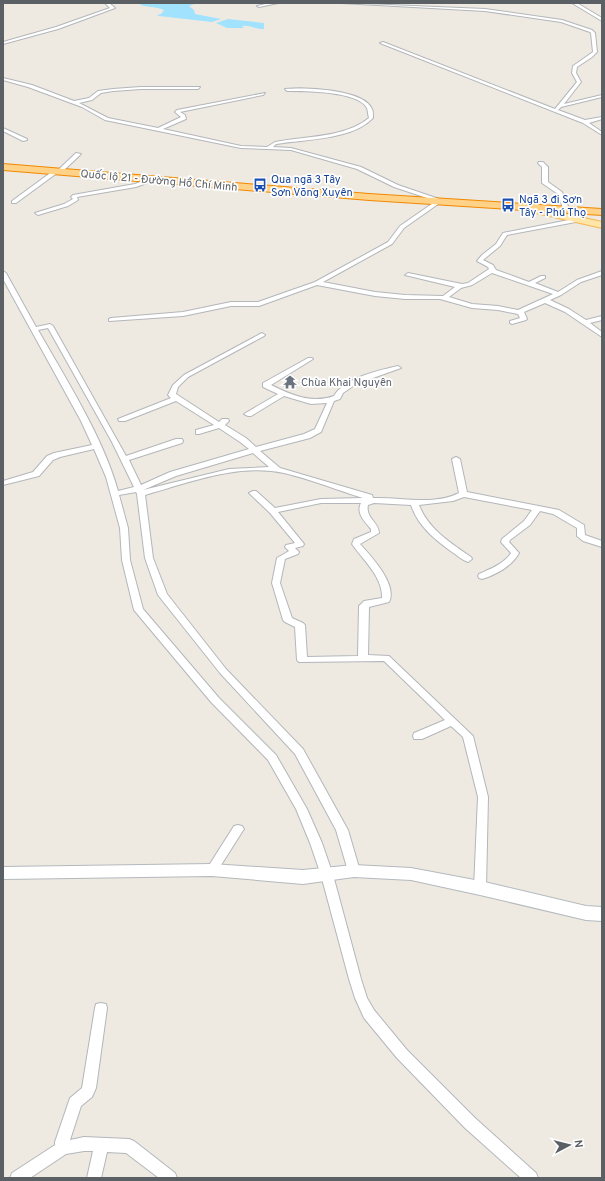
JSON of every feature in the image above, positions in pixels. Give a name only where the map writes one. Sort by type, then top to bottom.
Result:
[{"type":"highway","name":"Quốc lộ 21 - Đường Hồ Chí Minh","points":[[3,167],[150,180],[567,211],[602,212]]},
{"type":"main road","points":[[526,208],[602,226]]},
{"type":"street","points":[[3,43],[61,27],[113,8],[107,3]]},
{"type":"street","points":[[259,6],[276,3]]},
{"type":"street","points":[[343,3],[485,10],[562,21],[588,30],[593,34],[595,52],[575,66],[574,72],[579,82],[556,110]]},
{"type":"street","points":[[574,3],[602,20]]},
{"type":"street","points":[[49,25],[61,27]]},
{"type":"street","points":[[382,43],[556,110],[585,122],[601,132]]},
{"type":"street","points":[[3,79],[30,86],[84,106],[106,119],[242,147],[291,150],[359,168],[396,186],[443,202]]},
{"type":"street","points":[[73,102],[90,99],[97,93],[106,90],[141,88],[198,88]]},
{"type":"street","points":[[268,149],[270,145],[276,143],[317,137],[346,130],[361,125],[371,118],[372,115],[368,106],[352,97],[332,92],[287,90]]},
{"type":"street","points":[[158,130],[184,118],[184,116],[176,112],[263,94]]},
{"type":"street","points":[[559,106],[602,96]]},
{"type":"street","points":[[585,122],[602,118]]},
{"type":"street","points":[[3,129],[25,140]]},
{"type":"street","points":[[14,202],[57,172],[78,154]]},
{"type":"street","points":[[541,164],[545,167],[545,183],[560,193],[567,211]]},
{"type":"street","points":[[38,213],[66,206],[76,199],[74,197],[75,196],[136,185],[150,180]]},
{"type":"street","points":[[111,320],[183,314],[231,304],[254,305],[317,282],[370,255],[390,242],[402,227],[443,202]]},
{"type":"street","points":[[559,294],[492,270],[491,266],[480,261],[482,256],[498,246],[500,238],[505,234],[579,220]]},
{"type":"street","points":[[444,298],[461,286],[470,284],[492,270]]},
{"type":"street","points":[[3,273],[85,422],[110,478],[124,528],[126,560],[138,610],[215,700],[272,758],[301,809],[316,843],[340,873]]},
{"type":"street","points":[[317,282],[375,294],[444,298],[472,306],[498,308],[520,312],[559,294],[579,281],[602,273]]},
{"type":"street","points":[[408,274],[461,286]]},
{"type":"street","points":[[529,284],[543,277]]},
{"type":"street","points":[[544,300],[571,311],[578,319],[602,335]]},
{"type":"street","points":[[512,322],[524,319],[520,312]]},
{"type":"street","points":[[584,322],[602,318]]},
{"type":"street","points":[[33,329],[50,326],[86,388],[124,459],[140,492],[149,558],[163,594],[223,670],[299,752],[342,830],[340,873],[355,979],[369,1014],[402,1054],[465,1118],[531,1178]]},
{"type":"street","points":[[262,335],[186,376],[172,390],[172,395],[222,423],[277,470]]},
{"type":"street","points":[[310,359],[266,385],[299,400],[331,401]]},
{"type":"street","points":[[140,492],[174,474],[307,436],[318,430],[331,401],[337,397],[341,390],[348,385],[382,372],[398,368]]},
{"type":"street","points":[[248,414],[284,393]]},
{"type":"street","points":[[122,419],[177,398]]},
{"type":"street","points":[[198,432],[222,423]]},
{"type":"street","points":[[124,459],[179,441]]},
{"type":"street","points":[[3,483],[36,474],[50,458],[57,454],[96,446]]},
{"type":"street","points":[[456,459],[463,494]]},
{"type":"street","points":[[114,494],[140,492],[220,472],[236,470],[277,470],[378,500]]},
{"type":"street","points":[[253,493],[273,511],[300,544],[289,547],[295,552],[281,558],[276,584],[288,620],[300,625],[302,660],[386,658],[468,736],[483,797],[480,888]]},
{"type":"street","points":[[273,511],[321,501],[378,500],[414,503],[453,499],[463,494],[556,512],[574,522],[582,529],[581,534],[584,538],[602,544]]},
{"type":"street","points":[[363,659],[364,606],[367,603],[386,600],[387,596],[380,575],[356,544],[356,541],[375,533],[375,529],[363,514],[362,507],[365,503],[378,500]]},
{"type":"street","points":[[414,503],[418,514],[428,527],[442,540],[468,559]]},
{"type":"street","points":[[482,576],[504,564],[513,557],[514,552],[505,542],[506,539],[527,523],[538,509]]},
{"type":"street","points":[[418,736],[452,721]]},
{"type":"street","points":[[212,870],[238,829]]},
{"type":"street","points":[[3,874],[212,870],[303,877],[340,873],[411,874],[480,888],[586,913],[602,914]]},
{"type":"street","points":[[63,1148],[62,1142],[75,1102],[87,1092],[89,1088],[101,1008]]},
{"type":"street","points":[[17,1178],[63,1148],[84,1144],[129,1146],[170,1178]]},
{"type":"street","points":[[94,1178],[101,1145]]},
{"type":"water","points":[[137,3],[197,3],[189,6],[194,10],[195,14],[221,19],[212,22],[159,16],[157,15],[161,14],[164,10],[143,6]]},
{"type":"water","points":[[228,19],[264,23],[264,29],[245,26],[242,26],[244,28],[227,28],[216,23]]},
{"type":"place","name":"Qua ngã 3 Tây Sơn Võng Xuyên","points":[[260,185]]},
{"type":"place","name":"Ngã 3 đi Sơn Tây - Phú Thọ","points":[[508,205]]},
{"type":"place","name":"Chùa Khai Nguyên","points":[[290,382]]}]
